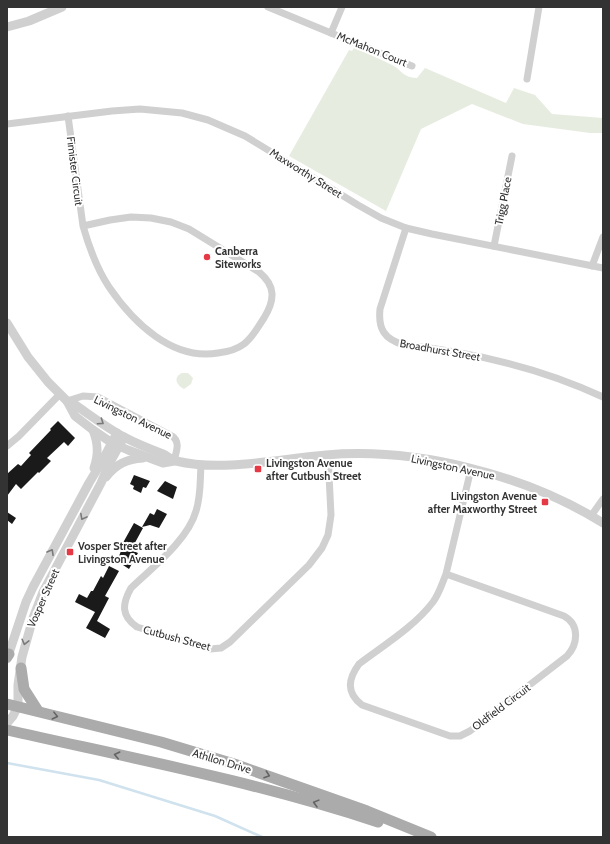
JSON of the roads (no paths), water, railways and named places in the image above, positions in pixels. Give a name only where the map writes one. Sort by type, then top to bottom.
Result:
[{"type":"main road","points":[[21,668],[24,689],[38,711]]},
{"type":"main road","name":"Athllon Drive","points":[[12,705],[161,742],[234,764],[336,799],[431,837]]},
{"type":"main road","name":"Athllon Drive","points":[[7,730],[273,791],[332,807],[420,837]]},
{"type":"street","points":[[7,27],[29,21],[62,7]]},
{"type":"street","name":"McMahon Court","points":[[268,7],[412,66]]},
{"type":"street","name":"McMahon Court","points":[[331,33],[342,7]]},
{"type":"street","points":[[527,79],[539,7]]},
{"type":"street","name":"Maxworthy Street","points":[[7,124],[140,109],[182,113],[208,120],[245,136],[358,205],[381,218],[406,228],[603,268]]},
{"type":"street","name":"Fimister Circuit","points":[[68,116],[83,226],[96,264],[124,307],[143,326],[170,345],[183,351],[198,354],[213,354],[229,351],[244,344],[252,336],[272,301],[272,291],[266,278],[259,272],[189,229],[171,222],[151,218],[124,218],[83,226]]},
{"type":"street","name":"Trigg Place","points":[[494,246],[512,156]]},
{"type":"street","name":"Broadhurst Street","points":[[406,228],[380,309],[379,319],[381,329],[386,337],[394,342],[404,345],[471,355],[529,369],[557,378],[603,397]]},
{"type":"street","points":[[592,266],[603,237]]},
{"type":"street","name":"Livingston Avenue","points":[[7,324],[28,357],[67,401],[75,416],[93,430],[116,444],[144,458],[162,464],[174,461],[201,465],[239,464],[328,455],[383,455],[436,461],[518,482],[548,494],[591,516],[603,524]]},
{"type":"street","points":[[7,446],[19,436],[60,394]]},
{"type":"street","name":"Livingston Avenue","points":[[67,401],[83,396],[98,397],[172,436],[177,441],[178,447],[174,461]]},
{"type":"street","name":"Livingston Avenue","points":[[67,401],[121,435],[166,455],[174,461]]},
{"type":"street","points":[[89,483],[98,452],[97,442],[93,430]]},
{"type":"street","name":"Vosper Street","points":[[8,657],[26,602],[41,571],[89,483],[121,435]]},
{"type":"street","name":"Vosper Street","points":[[12,705],[18,685],[22,656],[28,631],[43,592],[101,483],[116,444]]},
{"type":"street","name":"Cutbush Street","points":[[201,465],[197,510],[191,524],[177,544],[131,588],[126,597],[125,610],[128,619],[137,627],[210,649],[221,648],[230,642],[309,565],[322,548],[328,535],[331,515],[328,455]]},
{"type":"street","points":[[101,483],[110,471],[121,463],[130,459],[144,458]]},
{"type":"street","name":"Oldfield Circuit","points":[[446,574],[564,616],[573,624],[576,636],[575,644],[567,656],[470,731],[460,736],[450,736],[362,705],[351,693],[350,685],[354,672],[359,664],[411,625],[433,602],[441,589],[446,574],[471,469]]},
{"type":"street","points":[[591,516],[603,499]]},
{"type":"street","points":[[7,723],[13,716],[12,705]]},
{"type":"waterway","points":[[7,763],[99,780],[215,816],[262,837]]},
{"type":"place","name":"Canberra Siteworks","points":[[207,257]]},
{"type":"place","name":"Livingston Avenue after Cutbush Street","points":[[258,469]]},
{"type":"place","name":"Livingston Avenue after Maxworthy Street","points":[[545,502]]},
{"type":"place","name":"Vosper Street after Livingston Avenue","points":[[70,552]]}]
